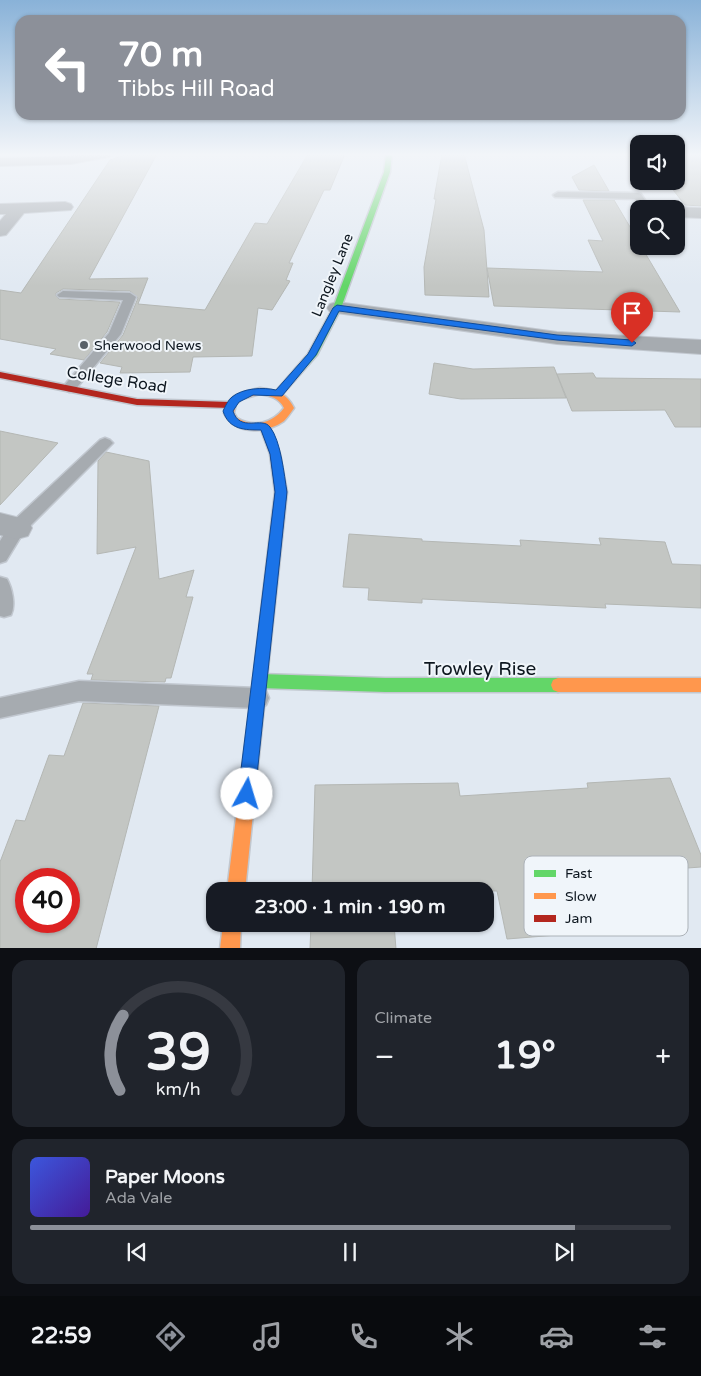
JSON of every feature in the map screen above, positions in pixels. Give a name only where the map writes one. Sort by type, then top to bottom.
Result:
[{"type":"street","name":"Langley Lane","points":[[278,394],[312,355],[337,308],[378,198]]},
{"type":"street","points":[[0,209],[65,206]]},
{"type":"street","points":[[0,231],[20,208]]},
{"type":"street","points":[[685,212],[701,212]]},
{"type":"street","points":[[337,308],[557,338],[701,347]]},
{"type":"street","name":"College Road","points":[[0,375],[137,402],[230,405]]},
{"type":"street","points":[[251,392],[270,392],[278,394],[289,403],[290,409],[282,420],[265,427],[244,426],[235,423],[230,417],[228,411],[230,405],[235,400],[251,392]]},
{"type":"street","points":[[237,882],[281,492],[275,454],[265,427]]},
{"type":"street","name":"Trowley Rise","points":[[259,689],[385,685],[701,685]]},
{"type":"street","points":[[230,948],[231,932]]},
{"type":"lane","points":[[63,295],[130,297],[115,334],[69,388]]},
{"type":"lane","points":[[0,556],[9,526],[105,443]]},
{"type":"lane","points":[[0,584],[4,609]]},
{"type":"lane","points":[[0,708],[79,691],[259,689]]},
{"type":"building","points":[[84,198],[133,198],[89,279],[148,278],[138,304],[205,310],[255,223],[267,224],[282,198],[320,198],[289,263],[293,263],[286,280],[290,281],[272,310],[258,308],[252,356],[193,357],[190,372],[120,373],[122,367],[100,363],[123,335],[138,298],[130,291],[63,289],[56,293],[59,299],[120,302],[107,332],[84,360],[50,354],[56,349],[0,339],[0,290],[21,293]]},
{"type":"building","points":[[476,198],[484,230],[489,297],[425,295],[424,267],[436,199],[434,199]]},
{"type":"building","points":[[680,198],[701,198],[701,206],[685,205],[685,200]]},
{"type":"building","points":[[583,200],[614,200],[630,227],[630,255],[646,255],[680,312],[494,306],[487,268],[603,272],[588,240],[603,241]]},
{"type":"building","points":[[434,363],[473,369],[554,367],[566,398],[461,399],[429,394]]},
{"type":"building","points":[[593,373],[596,378],[701,379],[701,427],[675,427],[665,410],[572,411],[557,374]]},
{"type":"building","points":[[0,431],[58,443],[0,505]]},
{"type":"building","points":[[106,452],[149,461],[159,579],[194,570],[186,597],[193,597],[171,678],[166,678],[165,682],[91,680],[93,674],[87,674],[136,547],[97,554],[98,461]]},
{"type":"building","points":[[349,534],[422,539],[422,541],[521,546],[520,540],[601,545],[599,538],[665,542],[672,564],[701,565],[701,608],[605,604],[606,608],[422,599],[422,603],[368,600],[369,588],[343,587]]},
{"type":"building","points":[[83,703],[159,706],[96,948],[0,948],[0,862],[16,820],[25,821],[49,755],[64,756]]},
{"type":"building","points":[[670,778],[701,855],[701,867],[688,868],[688,856],[524,856],[524,936],[545,936],[507,939],[497,891],[494,891],[494,882],[312,882],[315,785],[458,783],[460,796],[588,788],[587,783]]},
{"type":"building","points":[[311,932],[395,932],[396,948],[310,948]]},
{"type":"traffic: fast","points":[[278,394],[312,355],[337,308],[377,198]]},
{"type":"traffic: fast","points":[[260,681],[385,685],[558,685]]},
{"type":"traffic: slow","points":[[260,391],[281,397],[287,403],[289,408],[283,417],[273,423],[251,427],[240,425],[233,420],[229,413],[231,403],[239,397],[260,391]]},
{"type":"traffic: slow","points":[[237,882],[260,678]]},
{"type":"traffic: slow","points":[[558,685],[701,685]]},
{"type":"traffic: slow","points":[[230,948],[231,932]]},
{"type":"traffic: jam","points":[[0,375],[137,402],[230,405]]},
{"type":"traffic: jam","points":[[260,678],[281,492],[275,454],[265,427]]},
{"type":"place","name":"Sherwood News","points":[[84,345]]},
{"type":"route","points":[[247,794],[281,492],[275,454],[265,427],[254,428],[235,423],[228,411],[230,405],[242,395],[251,392],[260,391],[278,394],[312,355],[337,308],[557,338],[632,343]]}]
